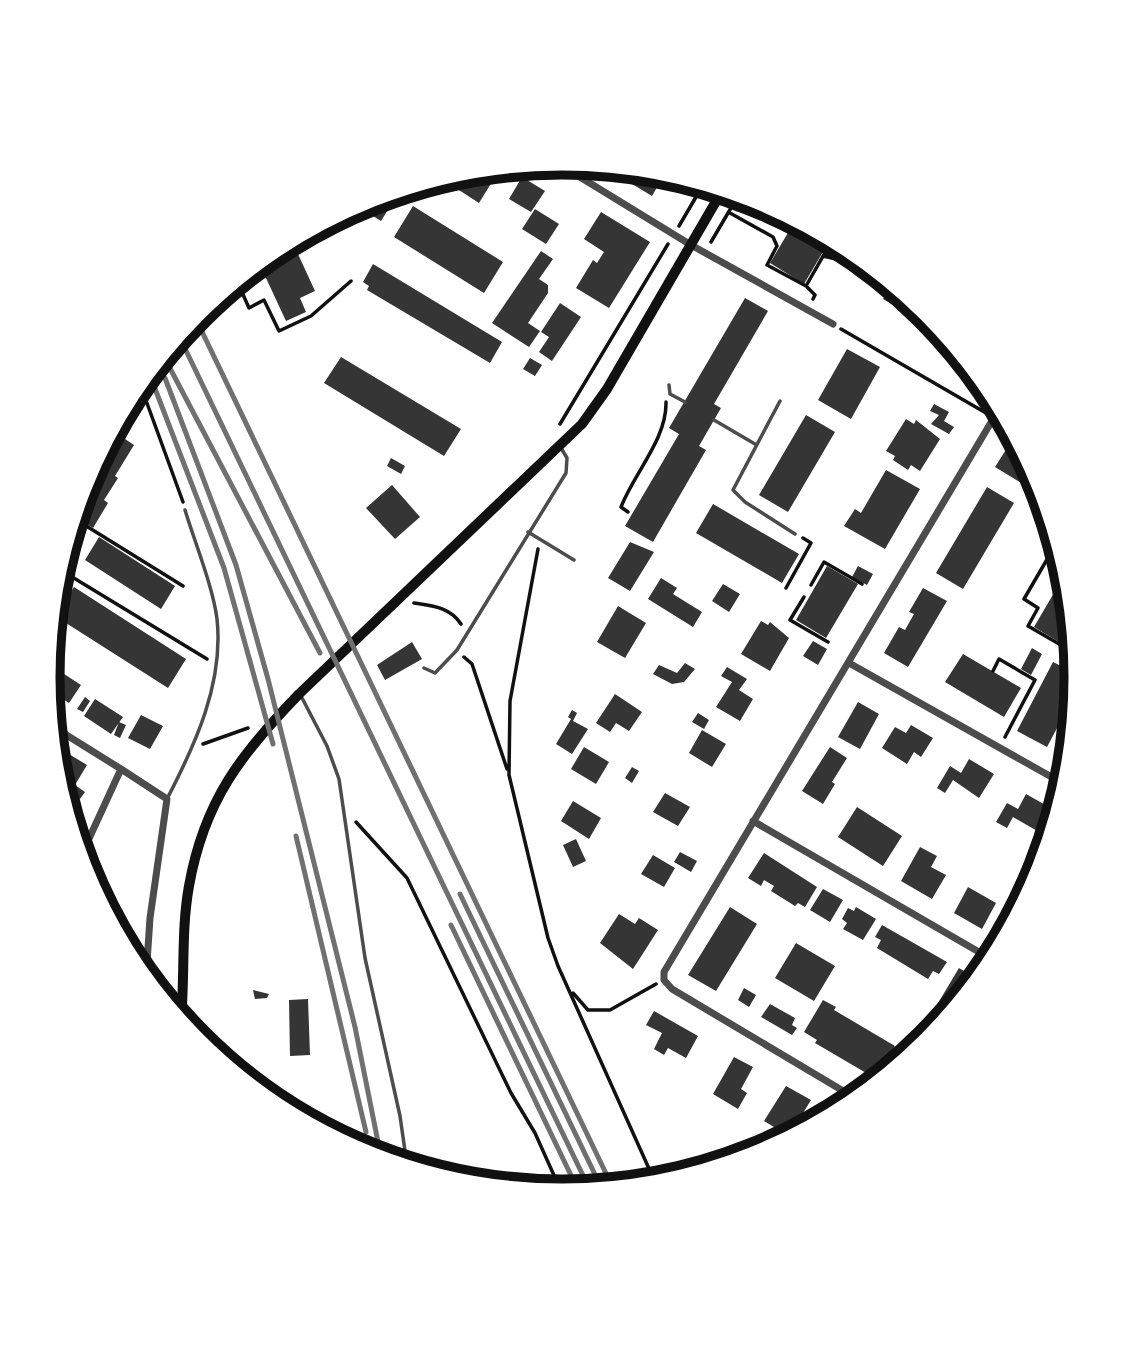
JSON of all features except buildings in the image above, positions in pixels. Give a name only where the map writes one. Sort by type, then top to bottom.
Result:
[{"type":"main road","points":[[182,1005],[189,886],[204,830],[231,772],[257,738],[299,694],[560,446],[601,398],[717,200]]},
{"type":"street","points":[[577,175],[691,245],[833,324]]},
{"type":"street","points":[[844,1091],[672,989],[664,980],[665,968],[992,420]]},
{"type":"street","points":[[849,663],[1053,778]]},
{"type":"street","points":[[63,733],[167,799],[150,918],[147,960]]},
{"type":"street","points":[[87,842],[121,769]]},
{"type":"street","points":[[753,821],[981,953]]},
{"type":"lane","points":[[668,385],[670,394],[685,402]]},
{"type":"lane","points":[[780,401],[733,490],[745,502],[795,534]]},
{"type":"lane","points":[[714,420],[755,444]]},
{"type":"lane","points":[[424,668],[435,673],[457,650],[566,474],[567,458],[560,446]]},
{"type":"lane","points":[[167,799],[191,752],[206,709],[215,664],[217,619],[185,510]]},
{"type":"lane","points":[[528,532],[574,560]]},
{"type":"lane","points":[[299,694],[327,746],[346,811],[365,958],[400,1116],[405,1154]]},
{"type":"path","points":[[566,415],[697,194]]},
{"type":"path","points":[[705,253],[733,205]]},
{"type":"path","points":[[729,212],[773,237],[777,246],[767,265],[811,289]]},
{"type":"path","points":[[806,286],[826,251]]},
{"type":"path","points":[[823,256],[840,260]]},
{"type":"path","points":[[242,291],[249,308],[264,300],[279,331],[311,316],[351,281]]},
{"type":"path","points":[[833,324],[989,414]]},
{"type":"path","points":[[628,512],[621,507],[629,487],[666,421],[666,401],[670,394]]},
{"type":"path","points":[[145,397],[185,510]]},
{"type":"path","points":[[84,524],[183,586]]},
{"type":"path","points":[[786,588],[811,542],[795,534]]},
{"type":"path","points":[[509,775],[510,701],[536,553],[544,541]]},
{"type":"path","points":[[1048,557],[1024,599],[1038,608],[1028,626],[1062,646]]},
{"type":"path","points":[[811,585],[824,562],[862,584]]},
{"type":"path","points":[[70,576],[215,664]]},
{"type":"path","points":[[412,602],[422,593]]},
{"type":"path","points":[[804,597],[790,620],[828,642]]},
{"type":"path","points":[[398,601],[444,608],[455,615],[466,633]]},
{"type":"path","points":[[457,650],[472,664],[509,775],[548,938],[650,1171]]},
{"type":"path","points":[[993,671],[999,659],[1035,680],[1005,739]]},
{"type":"path","points":[[207,743],[247,728]]},
{"type":"path","points":[[346,811],[407,878],[556,1179]]},
{"type":"path","points":[[571,991],[589,1010],[610,1010],[664,980]]},
{"type":"railway","points":[[201,329],[608,1177]]},
{"type":"railway","points":[[184,346],[584,1178]]},
{"type":"railway","points":[[168,365],[320,653]]},
{"type":"railway","points":[[165,378],[236,565],[268,679],[355,1027],[378,1144]]},
{"type":"railway","points":[[153,385],[224,568],[273,744]]},
{"type":"railway","points":[[296,836],[366,1132]]},
{"type":"railway","points":[[460,894],[597,1178]]},
{"type":"railway","points":[[451,925],[573,1179]]}]
